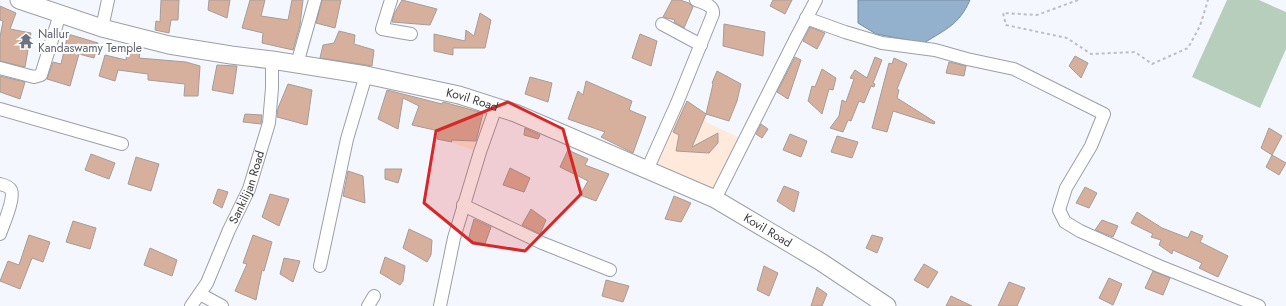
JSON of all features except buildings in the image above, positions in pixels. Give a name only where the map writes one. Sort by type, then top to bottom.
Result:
[{"type":"street","name":"Kovil Road","points":[[19,0],[102,28],[169,45],[366,75],[459,95],[527,117],[715,199],[821,262],[888,306]]},
{"type":"street","points":[[102,28],[108,0]]},
{"type":"street","points":[[297,64],[315,0]]},
{"type":"street","points":[[391,0],[382,29],[411,34]]},
{"type":"street","points":[[647,170],[713,14],[711,7],[696,0]]},
{"type":"street","points":[[715,199],[816,0]]},
{"type":"street","points":[[0,68],[34,77],[40,75],[60,14]]},
{"type":"street","points":[[806,18],[882,43],[935,50],[967,59],[1014,69],[1104,114],[1091,146],[1066,188],[1059,210],[1065,222],[1080,231],[1159,266],[1260,306]]},
{"type":"street","points":[[662,24],[701,45]]},
{"type":"street","name":"Sankilijan Road","points":[[191,306],[207,283],[228,230],[249,189],[269,123],[272,88],[272,60]]},
{"type":"street","points":[[320,266],[347,139],[366,75]]},
{"type":"street","points":[[440,306],[454,238],[463,205],[496,107]]},
{"type":"street","points":[[0,109],[122,144]]},
{"type":"street","points":[[0,184],[7,186],[11,190],[12,198],[0,234]]},
{"type":"street","points":[[463,205],[542,243],[610,270]]},
{"type":"street","points":[[200,294],[222,306]]},
{"type":"path","points":[[1078,0],[1037,15],[1003,13],[1006,25],[1067,38],[1091,54],[1135,52],[1152,64],[1188,48],[1200,26],[1208,0]]},
{"type":"highlighted area","points":[[508,102],[563,129],[581,194],[525,251],[473,243],[424,203],[436,131]]},
{"type":"shaded area","points":[[459,95],[496,107],[480,152],[458,145],[452,142],[449,138],[452,119]]},
{"type":"shaded area","points":[[681,104],[687,106],[708,123],[744,140],[715,199],[647,170]]},
{"type":"green space","points":[[1227,0],[1259,0],[1286,12],[1286,49],[1260,108],[1192,77]]},
{"type":"water","points":[[858,0],[970,0],[961,15],[951,26],[924,43],[876,34],[858,23]]},
{"type":"place","name":"Nallur Kandaswamy Temple","points":[[26,41]]}]
